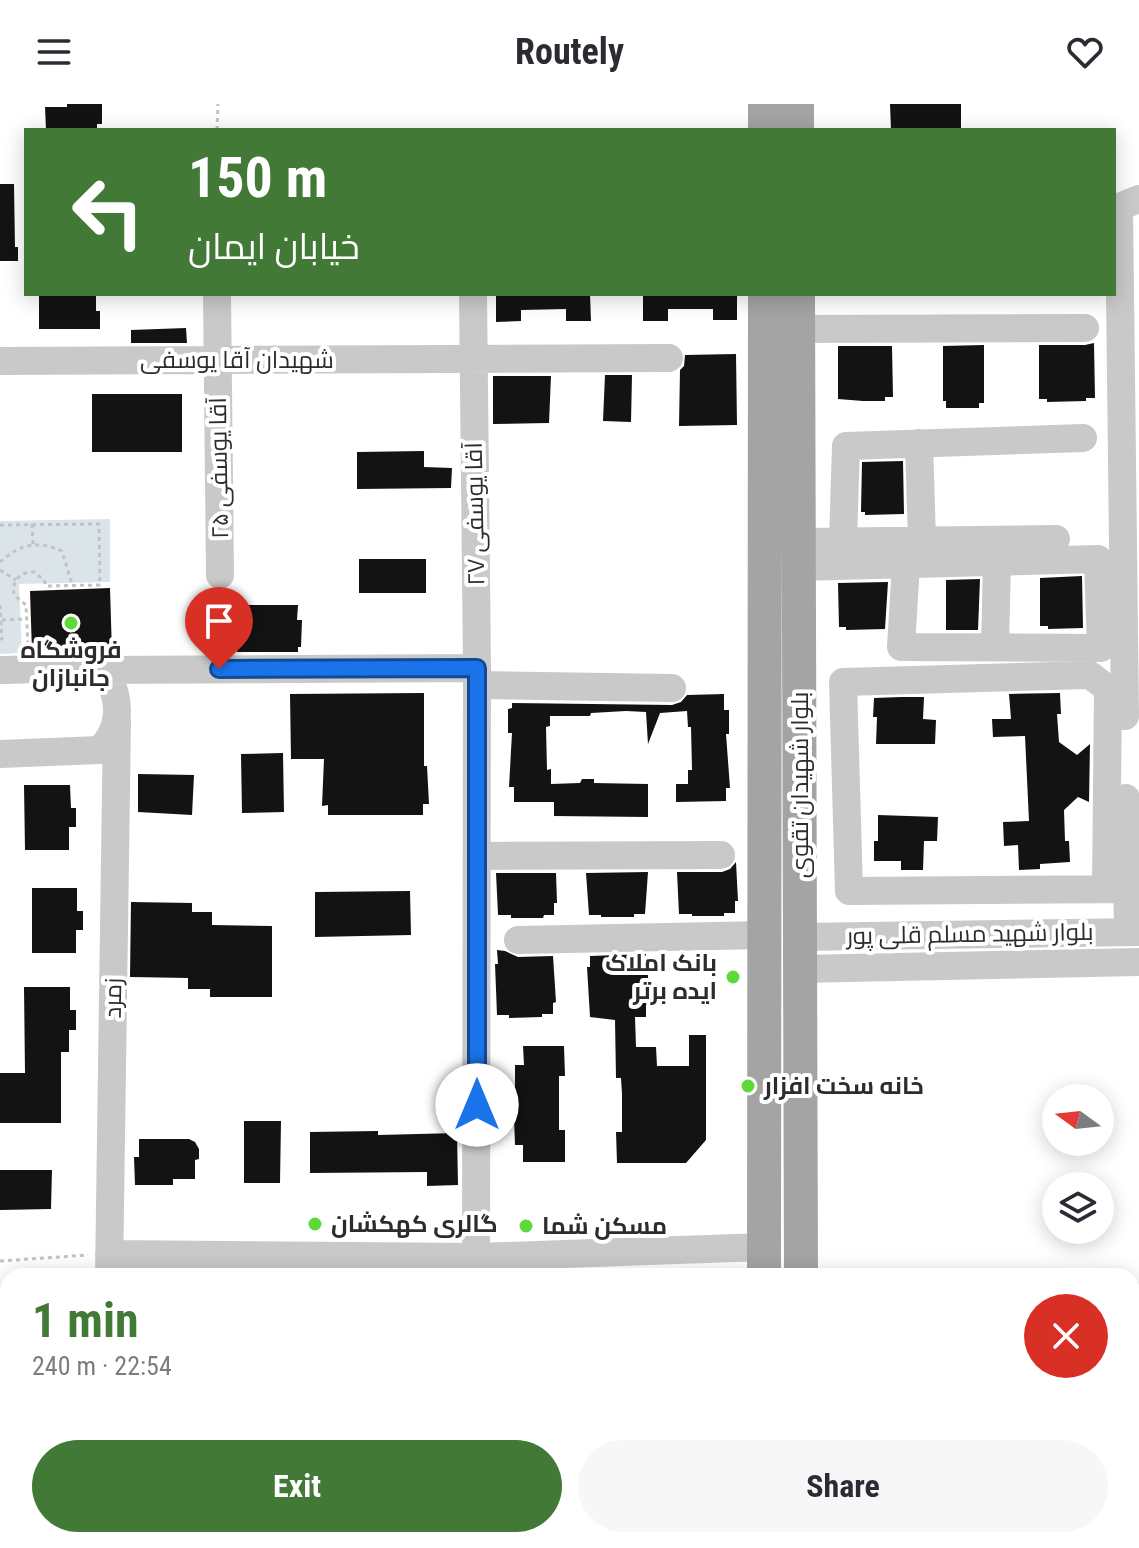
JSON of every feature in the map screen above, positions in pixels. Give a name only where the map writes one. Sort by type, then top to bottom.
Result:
[{"type":"main road","points":[[765,104],[765,128]]},
{"type":"main road","points":[[797,104],[797,128]]},
{"type":"main road","name":"بلوار شهیدان تقوی","points":[[764,1262],[765,296]]},
{"type":"main road","name":"بلوار شهیدان تقوی","points":[[798,296],[801,1262]]},
{"type":"main road","points":[[764,1262],[801,1262]]},
{"type":"street","points":[[1124,889],[1132,659],[1130,425],[1119,207],[1139,199]]},
{"type":"street","name":"آقا یوسفی ۲۵","points":[[217,296],[220,575]]},
{"type":"street","name":"آقا یوسفی ۲۷","points":[[473,296],[477,677],[477,1266]]},
{"type":"street","points":[[798,329],[1085,328]]},
{"type":"street","name":"شهیدان آقا یوسفی","points":[[0,361],[669,358]]},
{"type":"street","points":[[843,541],[846,446],[1083,438]]},
{"type":"street","points":[[919,443],[922,540]]},
{"type":"street","points":[[799,554],[843,541],[1056,539]]},
{"type":"street","points":[[799,554],[906,564],[1098,559],[1101,648],[901,647],[906,564]]},
{"type":"street","points":[[995,647],[997,561]]},
{"type":"street","points":[[120,695],[219,669],[477,677],[672,688]]},
{"type":"street","points":[[0,670],[92,670],[120,695]]},
{"type":"street","points":[[1124,889],[849,891],[843,682],[1090,675],[1108,689],[1124,889],[1134,932]]},
{"type":"street","points":[[0,754],[90,752],[104,746],[120,695]]},
{"type":"street","name":"زمرد","points":[[109,1265],[120,695]]},
{"type":"street","points":[[90,752],[106,764],[117,794]]},
{"type":"street","points":[[477,856],[721,855]]},
{"type":"street","name":"بلوار شهید مسلم قلی پور","points":[[800,953],[1134,932]]},
{"type":"street","points":[[518,940],[764,935]]},
{"type":"street","name":"بلوار شهید مسلم قلی پور","points":[[800,953],[1139,962]]},
{"type":"street","points":[[109,1265],[477,1266],[764,1262]]},
{"type":"path","points":[[217,128],[218,104]]},
{"type":"path","points":[[32,524],[33,544]]},
{"type":"path","points":[[0,525],[99,524],[100,585],[46,586],[40,575],[34,572],[21,575],[16,580],[14,595],[26,605],[29,670]]},
{"type":"path","points":[[0,562],[13,550],[33,544],[47,545],[62,551],[72,586]]},
{"type":"path","points":[[0,570],[16,580]]},
{"type":"path","points":[[219,669],[220,575]]},
{"type":"path","points":[[0,605],[0,639]]},
{"type":"path","points":[[2,620],[26,619]]},
{"type":"path","points":[[0,1261],[109,1265]]},
{"type":"shaded area","points":[[110,519],[110,582],[19,584],[22,653],[0,654],[0,521]]},
{"type":"building","points":[[67,104],[102,104],[102,124],[97,124],[97,128],[46,128],[45,107],[67,107]]},
{"type":"building","points":[[890,104],[961,104],[961,128],[891,128]]},
{"type":"building","points":[[0,184],[14,184],[18,261],[0,261]]},
{"type":"building","points":[[39,296],[96,296],[100,329],[39,329]]},
{"type":"building","points":[[496,296],[590,296],[591,321],[566,321],[566,309],[521,310],[521,321],[496,322]]},
{"type":"building","points":[[643,296],[737,296],[737,320],[713,320],[713,309],[668,309],[668,321],[643,321]]},
{"type":"building","points":[[186,328],[187,343],[131,343],[131,330]]},
{"type":"building","points":[[1094,343],[1095,398],[1047,402],[1047,399],[1039,399],[1039,345]]},
{"type":"building","points":[[984,345],[984,403],[979,403],[979,408],[946,408],[946,401],[943,401],[943,346]]},
{"type":"building","points":[[838,346],[892,346],[893,397],[885,397],[885,401],[838,399]]},
{"type":"building","points":[[736,354],[737,425],[679,426],[680,370],[684,366],[685,355]]},
{"type":"building","points":[[605,375],[632,375],[631,422],[603,421]]},
{"type":"building","points":[[493,376],[551,376],[549,423],[493,424]]},
{"type":"building","points":[[92,394],[182,394],[182,452],[92,452]]},
{"type":"building","points":[[424,451],[424,467],[452,468],[451,488],[357,489],[357,452]]},
{"type":"building","points":[[903,461],[904,514],[865,515],[861,512],[862,462]]},
{"type":"building","points":[[359,559],[426,559],[426,593],[359,593]]},
{"type":"building","points":[[1082,576],[1083,628],[1048,629],[1048,626],[1040,626],[1040,578]]},
{"type":"building","points":[[980,579],[978,630],[946,630],[946,580]]},
{"type":"building","points":[[888,582],[885,629],[846,630],[846,627],[839,627],[838,583]]},
{"type":"building","name":"فروشگاه جانبازان","points":[[110,588],[112,653],[32,652],[30,591]]},
{"type":"building","points":[[237,605],[298,605],[297,620],[302,620],[298,652],[237,652]]},
{"type":"building","points":[[424,693],[424,766],[427,766],[429,804],[423,804],[423,815],[328,815],[328,805],[322,806],[324,759],[291,759],[290,694]]},
{"type":"building","points":[[1060,693],[1061,714],[1057,714],[1059,742],[1077,755],[1090,744],[1089,802],[1078,797],[1064,810],[1065,841],[1069,841],[1070,862],[1040,864],[1040,869],[1019,870],[1018,845],[1004,846],[1003,822],[1029,821],[1025,736],[993,737],[992,719],[1011,719],[1009,694]]},
{"type":"building","points":[[724,694],[724,710],[729,710],[729,734],[726,734],[730,788],[726,788],[726,801],[676,802],[676,784],[688,784],[688,770],[692,770],[691,727],[688,727],[687,711],[660,713],[648,744],[646,712],[626,711],[591,713],[590,716],[550,716],[550,726],[546,727],[547,770],[551,769],[551,784],[594,779],[594,783],[648,784],[648,817],[554,816],[554,802],[514,802],[514,787],[509,787],[512,733],[508,733],[508,709],[512,708],[512,703],[672,705],[681,702],[687,695]]},
{"type":"building","points":[[924,697],[923,719],[936,720],[935,744],[876,744],[874,698]]},
{"type":"building","points":[[283,753],[284,812],[242,813],[241,754]]},
{"type":"building","points":[[138,774],[194,775],[192,815],[138,812]]},
{"type":"building","points":[[24,785],[70,785],[71,808],[76,808],[76,827],[69,827],[69,850],[25,850]]},
{"type":"building","points":[[878,815],[938,817],[937,841],[924,841],[923,870],[901,870],[901,861],[874,861]]},
{"type":"building","points":[[736,862],[738,901],[735,901],[735,913],[724,913],[724,916],[679,914],[677,872],[722,872]]},
{"type":"building","points":[[648,872],[645,914],[634,914],[634,917],[589,915],[586,873]]},
{"type":"building","points":[[496,873],[556,873],[557,903],[554,903],[554,915],[511,918],[511,915],[498,915]]},
{"type":"building","points":[[32,888],[77,888],[77,911],[83,911],[83,930],[76,930],[76,953],[32,953]]},
{"type":"building","points":[[410,891],[411,935],[315,937],[315,892]]},
{"type":"building","points":[[131,902],[192,903],[192,912],[212,912],[212,925],[272,926],[272,997],[210,997],[210,989],[188,989],[188,978],[130,977]]},
{"type":"building","points":[[497,950],[518,957],[553,956],[556,1002],[553,1003],[553,1014],[509,1018],[509,1015],[497,1015]]},
{"type":"building","points":[[646,954],[648,1005],[646,1017],[635,1017],[636,1047],[656,1047],[657,1066],[689,1066],[689,1035],[706,1035],[706,1140],[686,1163],[617,1163],[616,1132],[622,1132],[622,1094],[621,1078],[616,1078],[615,1020],[590,1017],[587,967],[590,967],[590,956]]},
{"type":"building","points":[[24,987],[70,987],[70,1010],[76,1010],[76,1030],[69,1030],[69,1052],[61,1052],[61,1123],[0,1123],[0,1073],[25,1073]]},
{"type":"building","points":[[523,1046],[564,1046],[565,1076],[559,1076],[559,1130],[565,1130],[565,1162],[523,1162],[523,1145],[515,1145],[515,1065],[524,1065]]},
{"type":"building","points":[[244,1121],[281,1121],[280,1183],[244,1183]]},
{"type":"building","points":[[378,1131],[378,1135],[457,1133],[458,1185],[427,1186],[427,1172],[310,1173],[310,1132]]},
{"type":"building","points":[[139,1139],[189,1139],[195,1142],[199,1159],[195,1160],[195,1179],[173,1179],[173,1185],[135,1185],[134,1157],[139,1157]]},
{"type":"building","points":[[0,1170],[52,1170],[51,1209],[0,1210]]},
{"type":"place","name":"فروشگاه جانبازان","points":[[71,623]]},
{"type":"place","name":"بانک املاک ایده برتر","points":[[733,977]]},
{"type":"place","name":"خانه سخت افزار","points":[[748,1086]]},
{"type":"place","name":"گالری کهکشان","points":[[315,1224]]},
{"type":"place","name":"مسکن شما","points":[[526,1226]]},
{"type":"route","points":[[219,669],[477,668],[477,1105]]}]
